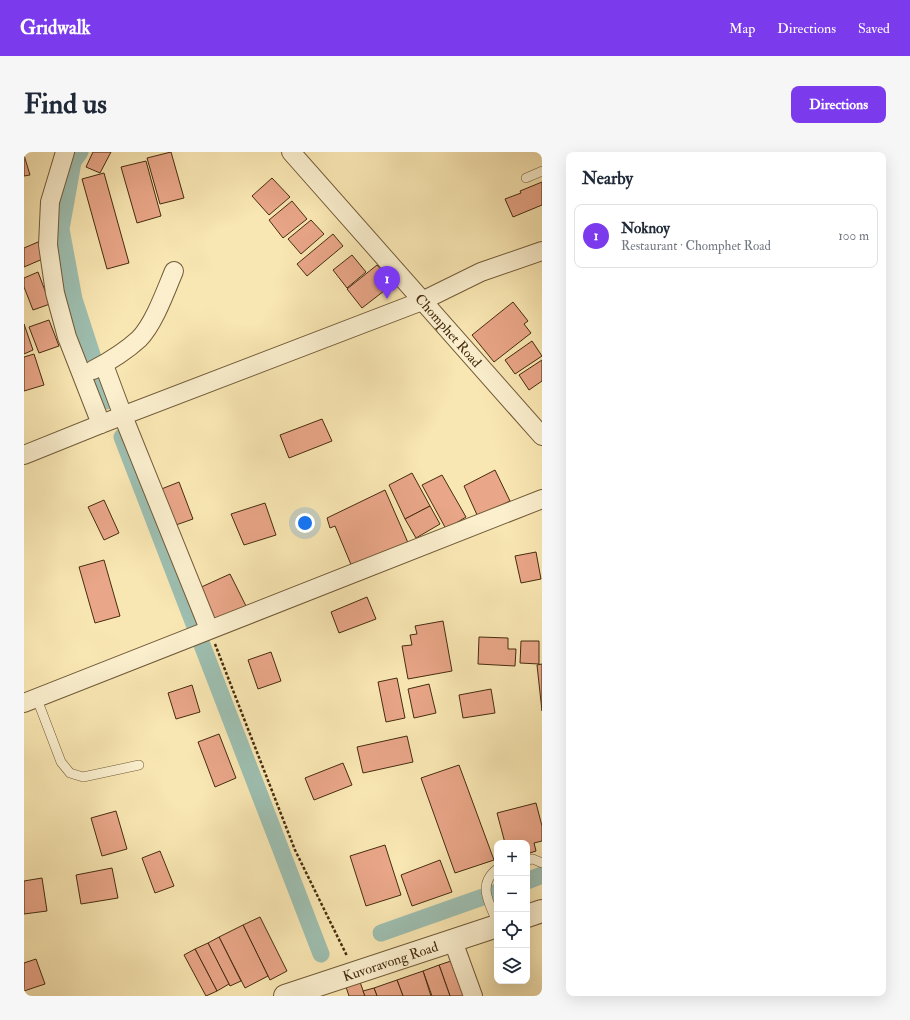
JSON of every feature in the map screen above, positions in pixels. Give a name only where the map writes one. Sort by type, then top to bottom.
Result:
[{"type":"street","points":[[65,152],[50,202],[48,245],[55,293],[67,337],[93,370],[122,416],[202,632]]},
{"type":"street","name":"Chomphet Road","points":[[291,152],[542,436]]},
{"type":"street","points":[[24,455],[422,301],[481,272],[542,251]]},
{"type":"street","points":[[93,370],[140,338],[158,310],[174,271]]},
{"type":"street","points":[[93,370],[101,424]]},
{"type":"street","points":[[30,701],[542,499]]},
{"type":"street","points":[[530,915],[542,911]]},
{"type":"street","name":"Kuvoravong Road","points":[[285,996],[453,941],[494,924]]},
{"type":"street","points":[[453,941],[473,996]]},
{"type":"lane","points":[[526,178],[542,171]]},
{"type":"lane","points":[[30,701],[61,762],[70,773],[83,777],[139,765]]},
{"type":"lane","points":[[530,859],[533,858],[542,863]]},
{"type":"lane","points":[[494,872],[489,876],[485,888],[494,914]]},
{"type":"path","points":[[202,632],[295,850],[355,973]]},
{"type":"building","points":[[93,152],[111,152],[100,173],[86,167]]},
{"type":"building","points":[[171,152],[184,198],[160,204],[147,158]]},
{"type":"building","points":[[24,155],[30,175],[24,176]]},
{"type":"building","points":[[146,161],[161,216],[137,223],[121,167]]},
{"type":"building","points":[[104,173],[129,263],[107,269],[82,179]]},
{"type":"building","points":[[272,178],[290,197],[269,215],[252,196]]},
{"type":"building","points":[[542,182],[542,205],[513,217],[505,199],[521,193],[520,191]]},
{"type":"building","points":[[292,201],[307,219],[283,238],[269,220]]},
{"type":"building","points":[[311,220],[324,234],[301,254],[288,239]]},
{"type":"building","points":[[333,234],[343,246],[307,276],[297,264]]},
{"type":"building","points":[[38,242],[45,258],[24,267],[24,248]]},
{"type":"building","points":[[352,255],[366,272],[347,288],[333,270]]},
{"type":"building","points":[[377,265],[393,284],[362,308],[347,289]]},
{"type":"building","points":[[38,272],[50,304],[33,310],[24,287],[24,278]]},
{"type":"building","points":[[513,302],[528,321],[524,324],[531,333],[494,362],[472,335]]},
{"type":"building","points":[[49,320],[59,346],[39,353],[29,327]]},
{"type":"building","points":[[24,324],[33,350],[24,354]]},
{"type":"building","points":[[532,341],[542,356],[515,374],[505,360]]},
{"type":"building","points":[[34,354],[44,385],[24,391],[24,357]]},
{"type":"building","points":[[542,360],[542,381],[529,390],[519,375]]},
{"type":"building","points":[[322,419],[332,441],[289,458],[280,435]]},
{"type":"building","points":[[495,470],[510,501],[478,517],[464,486]]},
{"type":"building","points":[[412,473],[430,506],[405,519],[389,485]]},
{"type":"building","points":[[442,475],[466,517],[446,529],[422,485]]},
{"type":"building","points":[[179,482],[193,519],[173,526],[159,490]]},
{"type":"building","points":[[385,490],[409,545],[352,567],[335,526],[330,528],[327,518]]},
{"type":"building","points":[[104,500],[119,533],[104,540],[88,507]]},
{"type":"building","points":[[265,503],[276,535],[244,545],[231,514]]},
{"type":"building","points":[[430,506],[440,524],[416,538],[405,519]]},
{"type":"building","points":[[536,552],[541,579],[521,583],[515,556]]},
{"type":"building","points":[[104,560],[120,616],[95,623],[79,567]]},
{"type":"building","points":[[230,574],[247,608],[214,624],[197,589]]},
{"type":"building","points":[[367,597],[376,619],[339,633],[331,612]]},
{"type":"building","points":[[443,621],[452,671],[408,679],[402,646],[412,645],[410,635],[417,634],[415,626]]},
{"type":"building","points":[[479,637],[508,638],[508,649],[516,649],[515,666],[478,664]]},
{"type":"building","points":[[521,641],[539,641],[539,664],[520,663]]},
{"type":"building","points":[[271,652],[281,681],[258,689],[248,660]]},
{"type":"building","points":[[542,664],[542,711],[537,665]]},
{"type":"building","points":[[397,678],[405,718],[386,722],[378,682]]},
{"type":"building","points":[[429,684],[436,713],[414,718],[408,689]]},
{"type":"building","points":[[192,685],[200,712],[176,719],[168,693]]},
{"type":"building","points":[[491,689],[495,713],[463,718],[459,695]]},
{"type":"building","points":[[219,734],[236,778],[215,787],[198,742]]},
{"type":"building","points":[[407,736],[413,762],[363,773],[357,747]]},
{"type":"building","points":[[343,763],[352,785],[314,800],[305,778]]},
{"type":"building","points":[[459,765],[494,860],[455,873],[421,778]]},
{"type":"building","points":[[536,803],[542,826],[542,841],[534,843],[536,851],[530,853],[530,840],[504,840],[497,813]]},
{"type":"building","points":[[116,811],[127,849],[102,856],[91,818]]},
{"type":"building","points":[[385,845],[401,895],[366,906],[350,856]]},
{"type":"building","points":[[160,851],[174,886],[155,893],[142,858]]},
{"type":"building","points":[[440,860],[452,892],[412,906],[401,875]]},
{"type":"building","points":[[112,868],[118,898],[81,904],[76,875]]},
{"type":"building","points":[[42,878],[47,911],[24,914],[24,881]]},
{"type":"building","points":[[260,917],[287,971],[270,980],[243,925]]},
{"type":"building","points":[[243,925],[268,976],[245,988],[219,937]]},
{"type":"building","points":[[219,937],[241,981],[230,986],[208,943]]},
{"type":"building","points":[[208,943],[229,984],[217,991],[195,949]]},
{"type":"building","points":[[195,949],[217,991],[206,996],[184,955]]},
{"type":"building","points":[[36,959],[45,984],[24,991],[24,963]]},
{"type":"building","points":[[454,960],[467,996],[450,996],[439,965]]},
{"type":"building","points":[[439,965],[450,996],[432,996],[423,971]]},
{"type":"building","points":[[423,971],[431,996],[403,996],[397,980]]},
{"type":"building","points":[[397,980],[403,996],[377,996],[374,988]]},
{"type":"building","points":[[360,982],[365,996],[349,996],[346,987]]},
{"type":"building","points":[[374,988],[377,996],[365,996],[363,991]]},
{"type":"waterway","points":[[80,152],[73,162],[61,229],[74,299],[107,401]]},
{"type":"waterway","points":[[122,437],[321,954]]},
{"type":"waterway","points":[[530,880],[542,875]]},
{"type":"waterway","points":[[381,933],[494,893]]},
{"type":"place","name":"Noknoy","points":[[387,299]]}]
